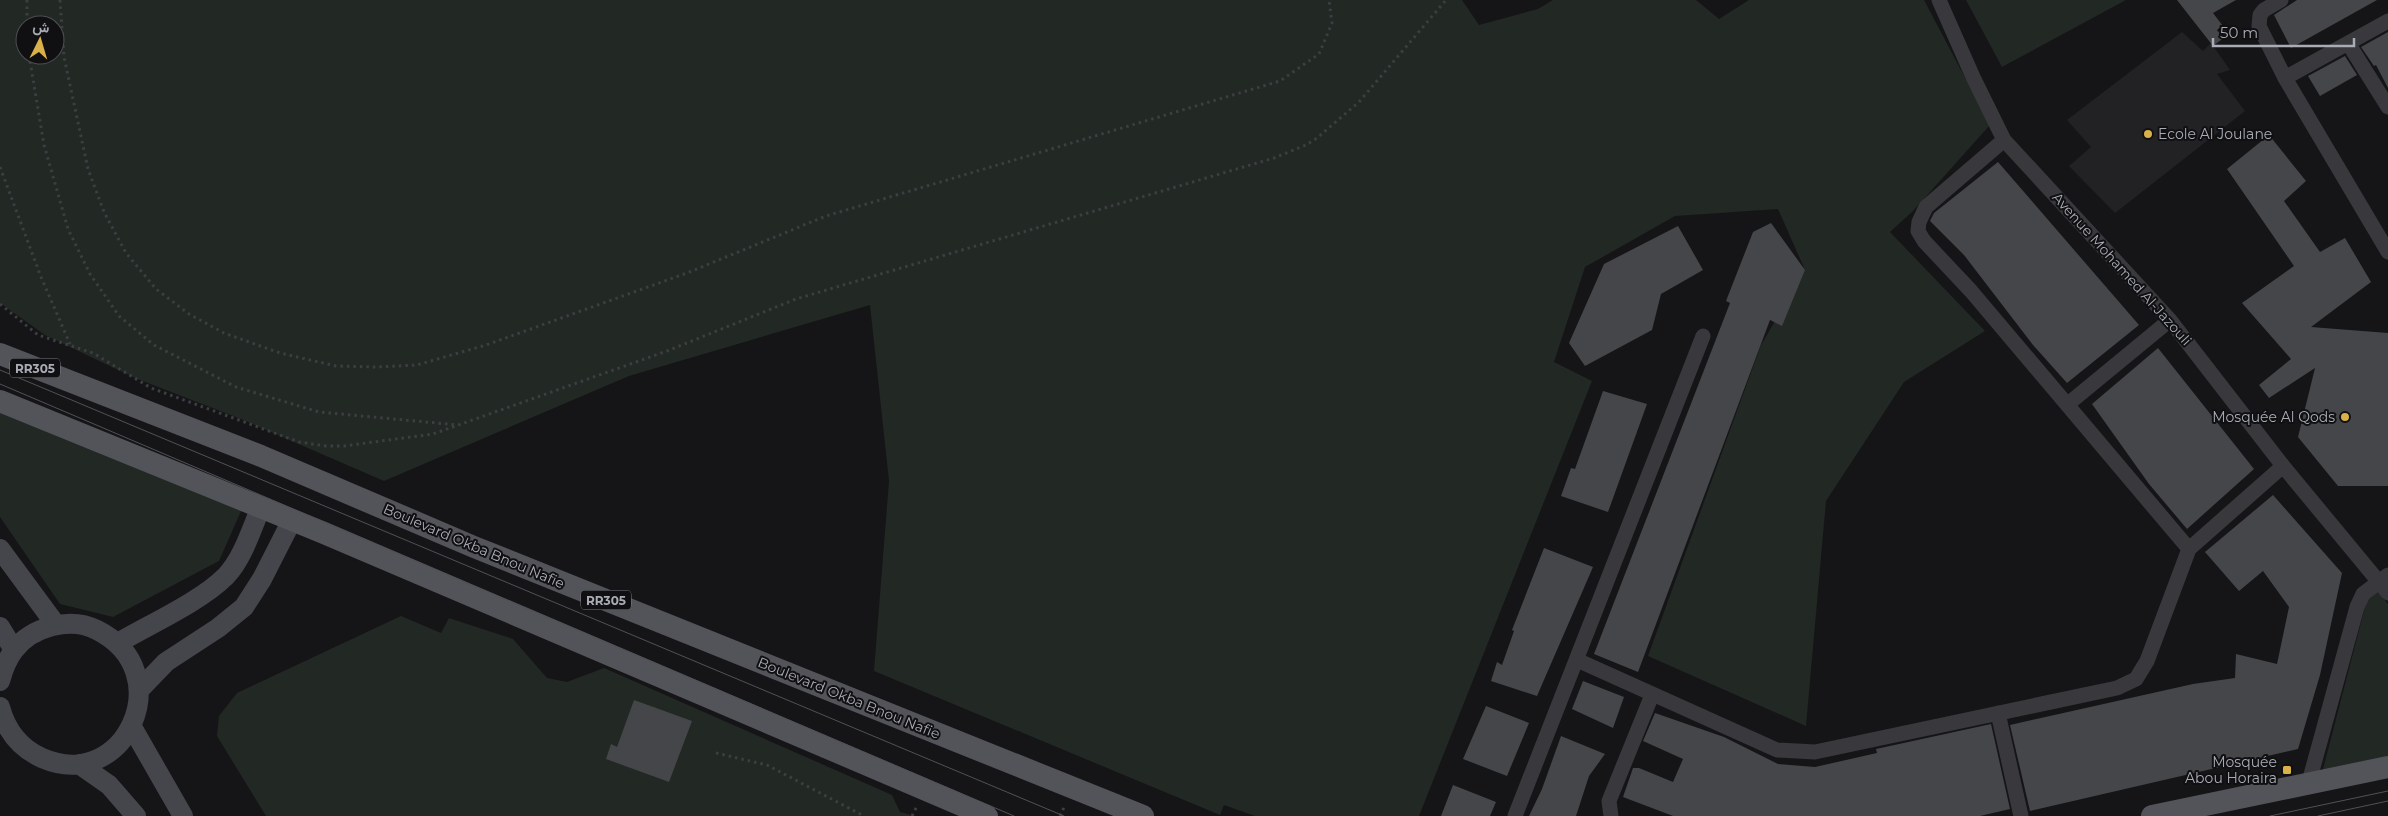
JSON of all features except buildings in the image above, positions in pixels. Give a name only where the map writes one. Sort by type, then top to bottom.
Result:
[{"type":"main road","name":"Boulevard Okba Bnou Nafie","points":[[3,354],[261,456],[474,547],[1143,816]]},
{"type":"main road","points":[[0,401],[292,520],[987,816]]},
{"type":"main road","points":[[118,643],[207,591],[226,575],[238,558],[261,507]]},
{"type":"main road","points":[[140,689],[166,662],[218,628],[244,607],[262,579],[292,520]]},
{"type":"main road","points":[[0,549],[56,625]]},
{"type":"main road","points":[[0,681],[4,666],[14,650],[33,634],[56,625],[76,624],[96,629],[118,643],[127,653],[136,670],[140,689],[139,708],[132,727],[123,740],[110,752],[95,760],[79,764],[54,763],[8,743],[0,707]]},
{"type":"main road","points":[[0,627],[14,650]]},
{"type":"main road","points":[[132,727],[183,816]]},
{"type":"main road","points":[[79,764],[109,785],[136,816]]},
{"type":"main road","points":[[2152,816],[2388,767]]},
{"type":"street","name":"Avenue Mohamed Al-Jazouli","points":[[1939,0],[1973,77],[2004,140],[2170,320],[2283,466],[2383,578],[2388,593]]},
{"type":"street","points":[[2281,0],[2264,10],[2260,15],[2258,26],[2284,78],[2388,252]]},
{"type":"street","points":[[2284,78],[2388,21]]},
{"type":"street","points":[[2348,43],[2388,107]]},
{"type":"street","points":[[2004,140],[1926,206],[1920,215],[1918,231],[1924,241],[1971,291],[2068,404],[2189,550]]},
{"type":"street","points":[[2068,404],[2170,320]]},
{"type":"street","points":[[1514,816],[1578,660],[1703,336]]},
{"type":"street","points":[[1578,660],[1776,750],[1794,752],[1815,752],[2117,688],[2136,679],[2147,661],[2189,550],[2283,466]]},
{"type":"street","points":[[2309,782],[2358,607],[2363,594],[2383,578]]},
{"type":"street","points":[[1611,816],[1609,801],[1652,695]]},
{"type":"street","points":[[1998,713],[2021,816]]},
{"type":"path","points":[[27,0],[27,15]]},
{"type":"path","points":[[60,0],[64,58],[88,169],[104,212],[126,254],[156,289],[189,314],[224,334],[280,353],[336,366],[376,367],[417,364],[486,345],[687,273],[826,216],[1280,81],[1319,54],[1332,23],[1329,0]]},
{"type":"path","points":[[0,304],[38,334],[93,353],[151,388],[299,442],[326,446],[344,446],[433,434],[667,351],[796,298],[1274,158],[1306,145],[1359,102],[1446,0]]},
{"type":"path","points":[[31,65],[44,144],[68,229],[90,274],[119,316],[154,345],[236,387],[319,412],[379,416],[459,425]]},
{"type":"path","points":[[0,167],[41,278],[70,345]]},
{"type":"path","points":[[716,752],[767,765],[864,816]]},
{"type":"shaded area","points":[[0,0],[1462,0],[1479,25],[1538,9],[1553,0],[1696,0],[1719,19],[1749,0],[1924,0],[1990,125],[1913,211],[1890,232],[1985,331],[1904,382],[1826,501],[1806,726],[1648,656],[1761,345],[1805,270],[1778,209],[1675,216],[1585,267],[1554,362],[1592,381],[1419,816],[1255,816],[1224,805],[1220,815],[874,671],[889,481],[870,305],[629,376],[384,481],[241,419],[135,378],[45,335],[0,303]]},
{"type":"shaded area","points":[[1966,0],[2126,0],[2002,67]]},
{"type":"shaded area","name":"Ecole Al Joulane","points":[[2182,32],[2203,51],[2211,43],[2230,70],[2217,74],[2245,111],[2115,213],[2069,166],[2091,147],[2067,120]]},
{"type":"shaded area","points":[[0,411],[242,509],[219,561],[113,617],[60,604],[0,517]]},
{"type":"shaded area","points":[[2371,584],[2388,604],[2388,762],[2322,773]]},
{"type":"shaded area","points":[[401,616],[441,633],[449,618],[513,639],[547,678],[567,682],[604,668],[892,795],[900,812],[915,816],[266,816],[217,736],[219,716],[237,693]]},
{"type":"tram line","points":[[0,370],[1064,816]]},
{"type":"tram line","points":[[0,384],[1014,816]]},
{"type":"tram line","points":[[2270,816],[2388,791]]},
{"type":"tram line","points":[[2318,816],[2388,801]]},
{"type":"place","name":"Ecole Al Joulane","points":[[2148,134]]},
{"type":"place","name":"Mosquée Al Qods","points":[[2345,417]]},
{"type":"place","name":"Mosquée Abou Horaira","points":[[2287,770]]}]
